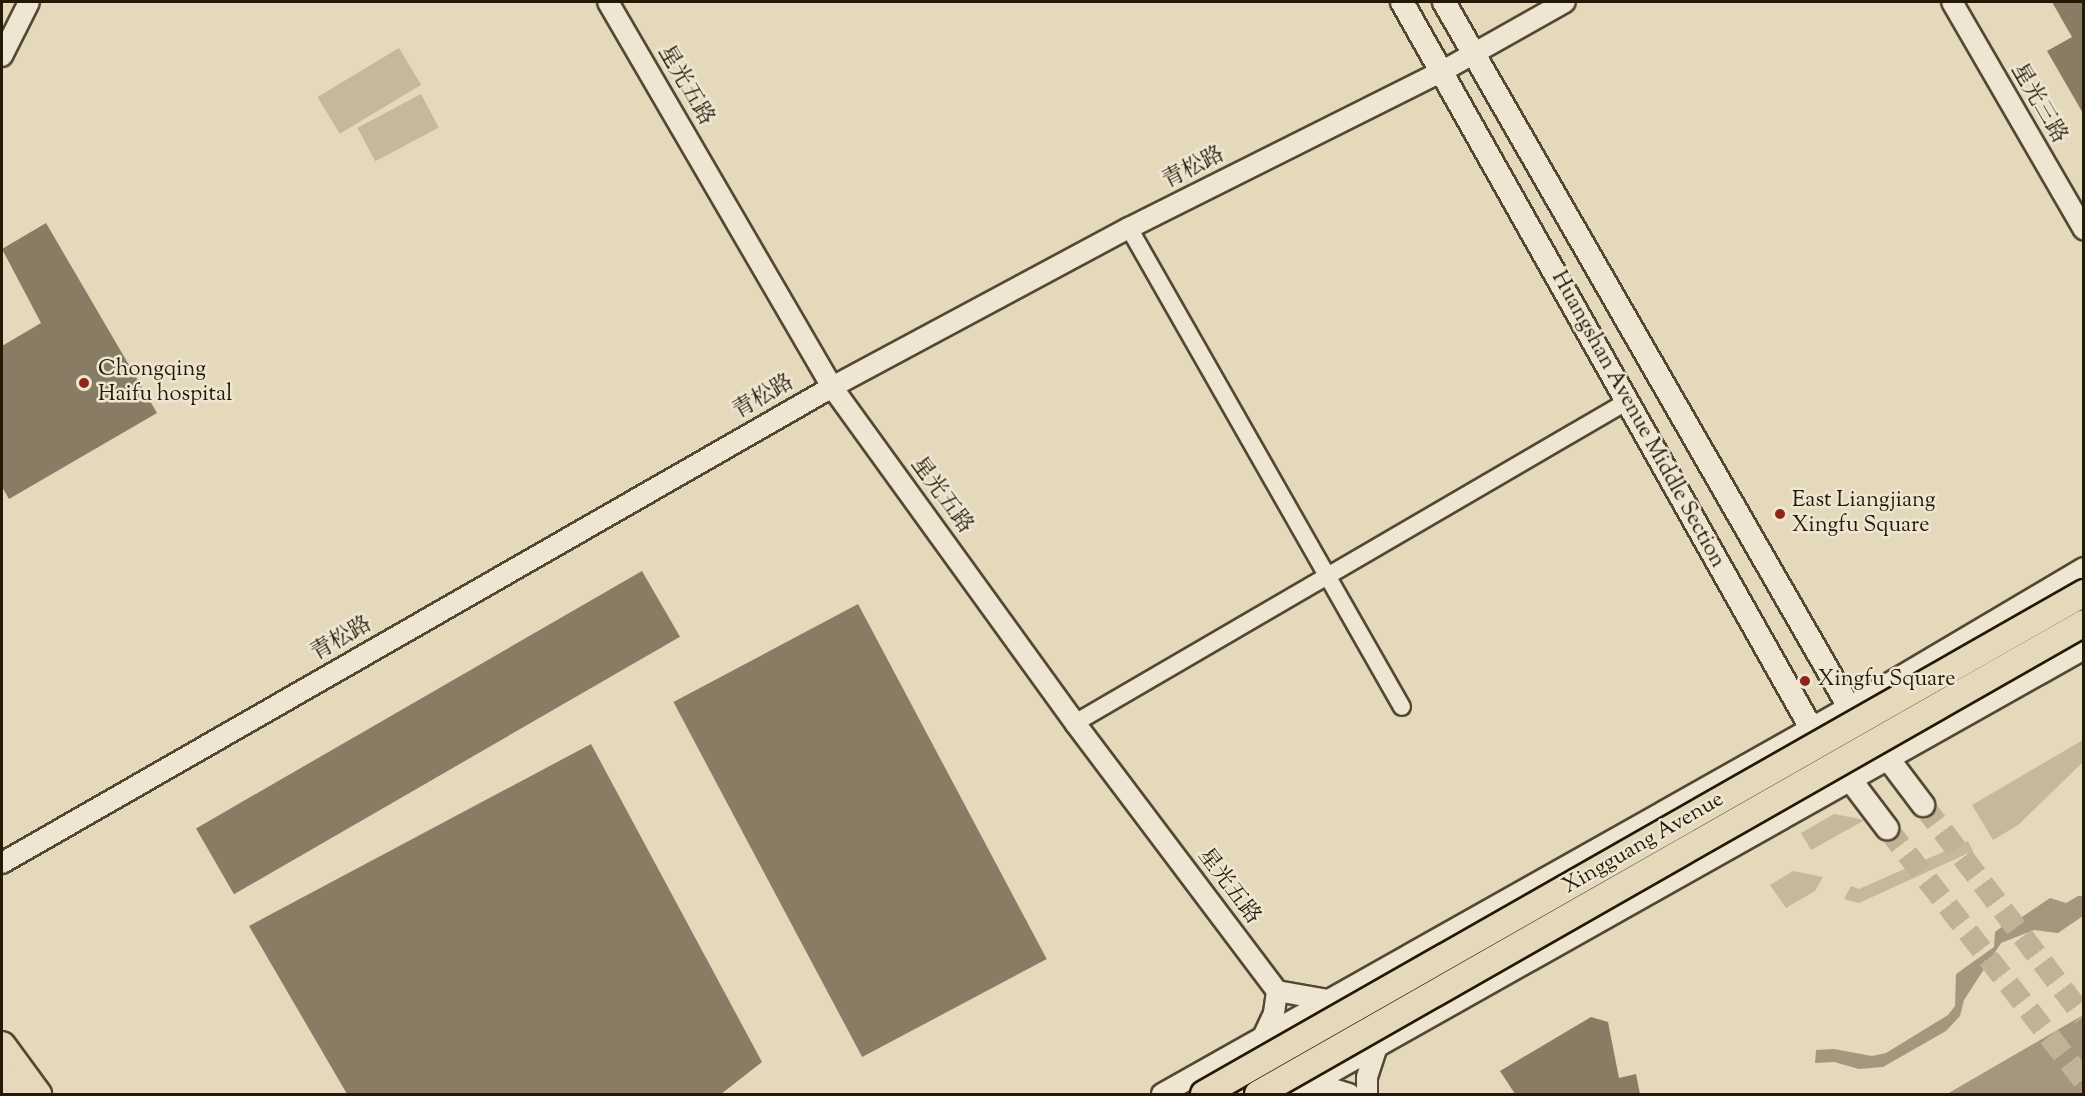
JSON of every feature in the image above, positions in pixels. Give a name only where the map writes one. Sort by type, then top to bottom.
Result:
[{"type":"main road","name":"Huangshan Avenue Middle Section","points":[[1402,2],[1811,728],[1887,828]]},
{"type":"main road","name":"Huangshan Avenue Middle Section","points":[[1444,2],[1849,707],[1923,805]]},
{"type":"main road","name":"Xingguang Avenue","points":[[1204,1095],[2084,593]]},
{"type":"main road","name":"Xingguang Avenue","points":[[1258,1095],[2084,623]]},
{"type":"main road","points":[[2,1045],[38,1095]]},
{"type":"main road","points":[[2,1071],[15,1095]]},
{"type":"street","points":[[2,56],[29,2]]},
{"type":"street","name":"星光五路","points":[[608,2],[832,387],[1075,723],[1277,991]]},
{"type":"street","name":"青松路","points":[[2,863],[832,387],[1128,228],[1441,72],[1565,2]]},
{"type":"street","name":"星光三路","points":[[1952,2],[2084,230]]},
{"type":"street","points":[[1128,228],[1328,574],[1402,707]]},
{"type":"street","points":[[1075,723],[1626,402]]},
{"type":"street","points":[[1162,1095],[1849,707],[2084,568]]},
{"type":"street","points":[[1293,1095],[1852,782],[2084,649]]},
{"type":"street","points":[[1263,1037],[1274,1013],[1277,991],[1328,1000]]},
{"type":"street","points":[[1367,1095],[1367,1077],[1377,1047]]},
{"type":"street","points":[[1313,1083],[1349,1095]]},
{"type":"shaded area","points":[[399,48],[421,85],[340,134],[318,97]]},
{"type":"shaded area","points":[[421,94],[439,128],[375,161],[357,128]]},
{"type":"shaded area","points":[[2083,740],[2083,762],[2018,825],[1993,840],[1972,805]]},
{"type":"shaded area","points":[[1834,814],[1865,820],[1811,850],[1801,833]]},
{"type":"shaded area","points":[[1968,841],[1973,851],[1859,903],[1844,899],[1851,886],[1859,889]]},
{"type":"shaded area","points":[[1793,871],[1823,877],[1815,891],[1786,908],[1770,885]]},
{"type":"shaded area","points":[[2078,896],[2083,896],[2083,916],[2058,933],[2034,930],[2001,943],[1964,1000],[1960,1016],[1946,1031],[1883,1067],[1859,1069],[1834,1062],[1815,1063],[1816,1050],[1834,1049],[1872,1056],[1886,1053],[1948,1015],[1955,1006],[1956,974],[1994,947],[1995,932],[2003,926],[2017,927],[2022,917],[2050,898],[2066,903]]},
{"type":"shaded area","points":[[2083,1015],[2083,1094],[1947,1094]]},
{"type":"building","points":[[2052,2],[2084,2],[2084,115],[2047,51],[2072,37]]},
{"type":"building","points":[[46,223],[157,413],[9,499],[2,487],[2,346],[41,323],[2,249]]},
{"type":"building","points":[[642,571],[680,637],[234,894],[196,828]]},
{"type":"building","points":[[858,604],[1047,959],[862,1057],[673,702]]},
{"type":"building","points":[[591,744],[762,1062],[721,1094],[347,1094],[249,926]]},
{"type":"building","points":[[1591,1017],[1608,1022],[1619,1078],[1636,1074],[1640,1094],[1515,1094],[1500,1071]]},
{"type":"tunnel","points":[[1923,805],[2084,1017]]},
{"type":"tunnel","points":[[1887,828],[2084,1081]]},
{"type":"place","name":"Chongqing Haifu hospital","points":[[84,383]]},
{"type":"place","name":"East Liangjiang Xingfu Square","points":[[1780,514]]},
{"type":"place","name":"Xingfu Square","points":[[1805,681]]}]
